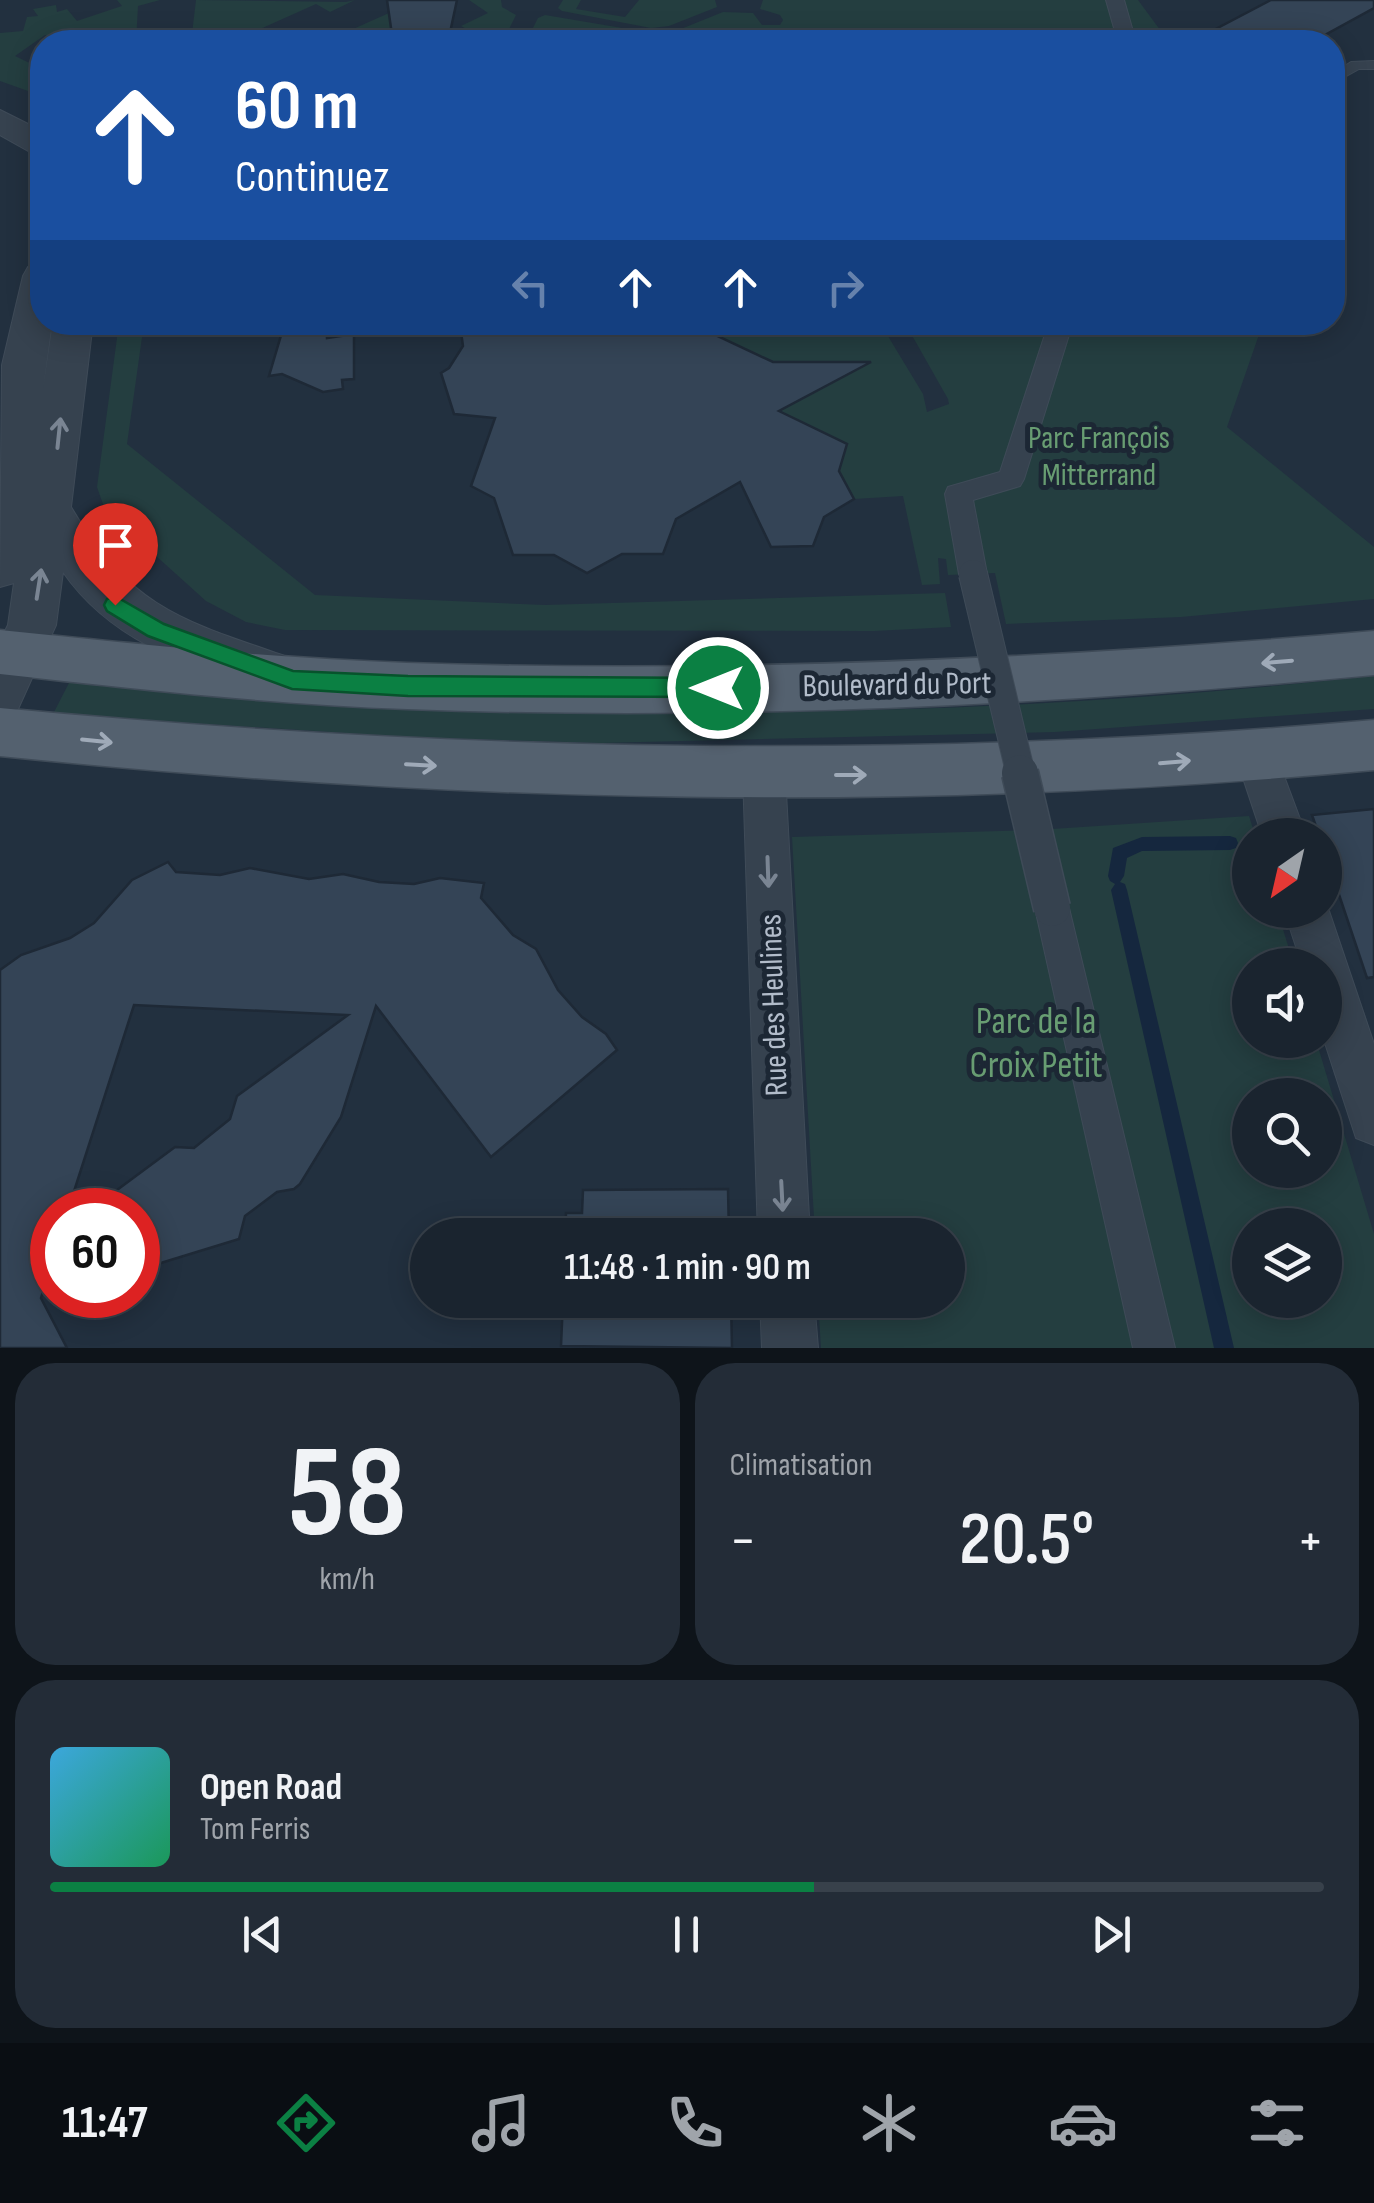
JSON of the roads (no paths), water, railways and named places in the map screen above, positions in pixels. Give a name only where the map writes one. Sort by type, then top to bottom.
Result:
[{"type":"main road","name":"Boulevard du Port","points":[[7,667],[552,688],[899,687],[1169,672],[1374,653]]},
{"type":"main road","points":[[0,732],[277,758],[678,775],[974,774],[1374,746]]},
{"type":"street","points":[[1115,0],[1123,30]]},
{"type":"street","points":[[0,120],[30,138]]},
{"type":"street","points":[[0,569],[17,507],[23,365],[30,332]]},
{"type":"street","points":[[7,667],[32,625],[71,335]]},
{"type":"street","points":[[1057,335],[1012,479],[958,494],[972,574],[1154,1348]]},
{"type":"street","points":[[0,496],[17,455]]},
{"type":"street","points":[[50,511],[79,564],[128,614],[183,641],[292,680]]},
{"type":"street","points":[[1257,757],[1278,818]]},
{"type":"street","name":"Rue des Heulines","points":[[764,774],[783,1218]]},
{"type":"street","points":[[1342,1019],[1374,1120]]},
{"type":"street","points":[[788,1318],[790,1348]]},
{"type":"lane","points":[[1345,72],[1356,65],[1374,65]]},
{"type":"waterway","points":[[1116,876],[1119,853],[1142,844],[1230,843]]},
{"type":"waterway","points":[[1119,890],[1224,1348]]},
{"type":"park label","name":"Parc François Mitterrand","points":[[1099,456]]},
{"type":"park label","name":"Parc de la Croix Petit","points":[[1036,1043]]}]
